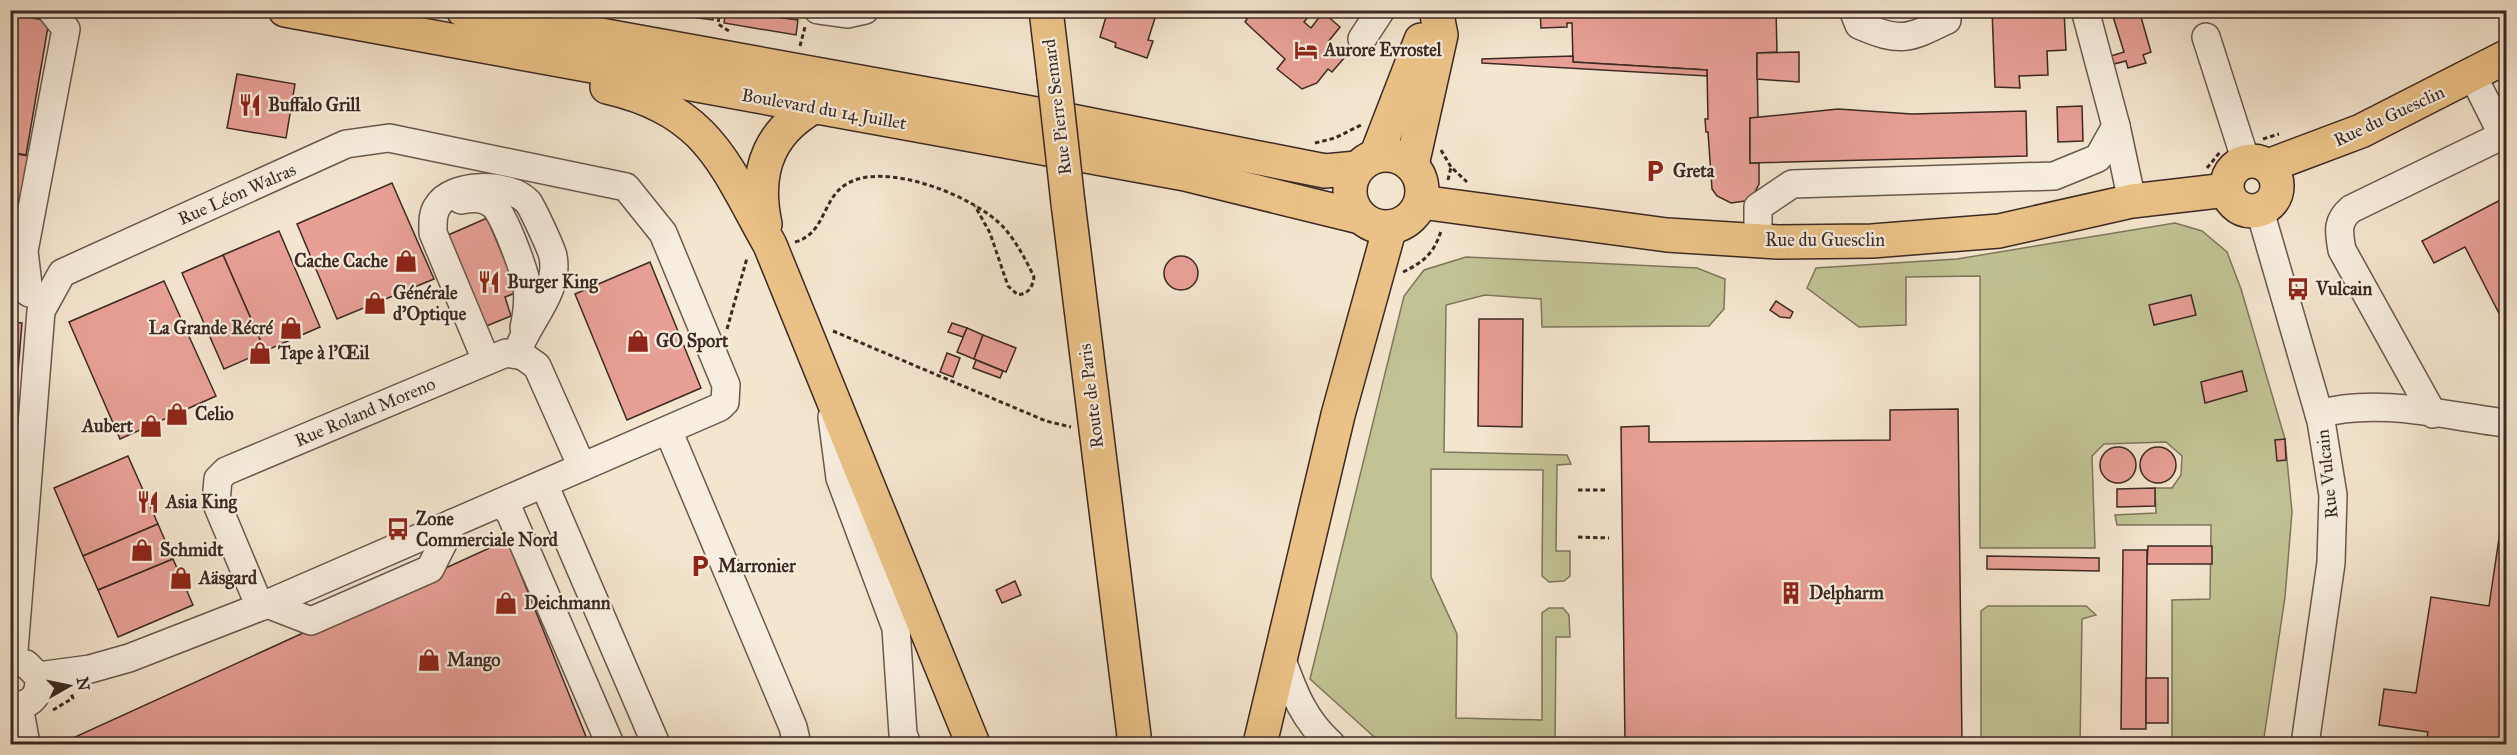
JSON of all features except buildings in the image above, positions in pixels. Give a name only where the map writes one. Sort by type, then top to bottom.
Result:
[{"type":"main road","name":"Boulevard du 14 Juillet","points":[[285,10],[1185,174],[1375,222]]},
{"type":"main road","name":"Boulevard du 14 Juillet","points":[[463,10],[1031,113],[1325,171],[1366,162]]},
{"type":"main road","name":"Rue Pierre Semard","points":[[1046,10],[1068,203]]},
{"type":"main road","points":[[1366,162],[1396,155],[1412,165],[1422,182],[1421,202],[1409,219],[1375,222],[1350,198],[1352,178],[1366,162],[1435,10]]},
{"type":"main road","points":[[1412,165],[1441,35],[1435,10]]},
{"type":"main road","points":[[439,39],[481,56],[625,92],[659,104],[685,119],[705,136],[722,158],[760,247],[809,341],[973,744]]},
{"type":"main road","name":"Rue du Guesclin","points":[[1421,202],[1667,235],[1798,242],[1872,241],[2000,231],[2246,173],[2361,130],[2473,76],[2506,57]]},
{"type":"main road","points":[[760,247],[762,170],[772,144],[790,121],[829,98],[843,96],[871,98],[989,119],[1031,113]]},
{"type":"main road","points":[[2246,173],[2277,182],[2274,200],[2260,211],[2243,210],[2230,198],[2246,173]]},
{"type":"main road","name":"Route de Paris","points":[[1068,203],[1135,744]]},
{"type":"main road","points":[[1260,744],[1282,660],[1338,415],[1375,222]]},
{"type":"main road","name":"Route de Paris","points":[[1114,588],[1118,744]]},
{"type":"street","points":[[28,294],[24,251],[66,29],[51,10]]},
{"type":"street","points":[[818,10],[847,14],[865,10]]},
{"type":"street","points":[[1362,39],[1381,10]]},
{"type":"street","points":[[1853,10],[1859,25],[1880,34],[1910,38],[1947,20]]},
{"type":"street","points":[[2085,10],[2116,126],[2132,201]]},
{"type":"street","points":[[2206,37],[2242,149],[2246,173]]},
{"type":"street","points":[[2433,414],[2342,250],[2338,229],[2342,217],[2351,209],[2495,139],[2504,127],[2496,122],[2473,76]]},
{"type":"street","points":[[1758,239],[1758,207],[1792,184],[2054,176],[2098,158],[2116,126]]},
{"type":"street","name":"Rue Léon Walras","points":[[12,664],[18,500],[41,311],[28,294],[62,273],[346,144],[389,138],[626,187],[663,233],[726,385],[725,402],[720,407],[668,430]]},
{"type":"street","points":[[503,187],[519,165]]},
{"type":"street","points":[[486,360],[434,233],[432,218],[438,205],[457,191],[503,187],[528,202],[553,257],[549,293],[520,344]]},
{"type":"street","points":[[464,304],[462,287],[439,236],[437,220],[447,208],[457,201],[471,198],[484,200],[495,206],[527,285],[529,303],[520,344]]},
{"type":"street","name":"Rue Vulcain","points":[[2260,211],[2319,414],[2333,495],[2331,563],[2305,744]]},
{"type":"street","points":[[520,344],[537,366],[582,467]]},
{"type":"street","name":"Rue Roland Moreno","points":[[263,605],[216,502],[219,479],[226,471],[506,353],[520,344]]},
{"type":"street","points":[[828,389],[840,478],[896,628],[897,741]]},
{"type":"street","points":[[2319,414],[2351,406],[2506,423]]},
{"type":"street","points":[[38,676],[90,669],[129,658],[263,605],[668,430],[793,727],[797,744]]},
{"type":"street","points":[[544,484],[656,744]]},
{"type":"street","points":[[500,503],[510,513],[610,744]]},
{"type":"street","points":[[1282,660],[1298,706],[1316,731],[1331,744]]},
{"type":"street","points":[[12,664],[28,665],[38,676],[36,696],[32,701],[15,705],[26,744]]},
{"type":"path","points":[[720,10],[718,24],[737,36]]},
{"type":"path","points":[[1310,144],[1335,138],[1363,124]]},
{"type":"path","points":[[712,349],[723,341],[760,247],[785,245],[804,240],[820,225],[832,201],[844,185],[869,175],[897,177],[941,190],[975,206],[1004,228],[1034,277],[1032,287],[1025,294],[1018,295],[1008,286],[990,233],[975,206]]},
{"type":"path","points":[[809,341],[833,330],[1046,422],[1096,433]]},
{"type":"path","points":[[1578,490],[1608,490]]},
{"type":"path","points":[[1578,537],[1609,537]]},
{"type":"green space","points":[[2175,223],[2202,231],[2227,252],[2241,289],[2285,439],[2292,512],[2285,597],[2263,744],[2172,744],[2172,600],[2210,599],[2211,525],[2117,525],[2115,515],[2156,513],[2155,488],[2172,488],[2181,475],[2182,456],[2166,442],[2104,444],[2092,456],[2095,548],[1980,548],[1980,276],[1906,277],[1906,325],[1859,327],[1807,288],[1816,268],[1957,259]]},
{"type":"green space","points":[[1466,257],[1697,268],[1725,279],[1724,309],[1709,326],[1542,327],[1541,299],[1485,295],[1446,305],[1444,452],[1567,455],[1571,464],[1557,465],[1556,551],[1570,551],[1570,576],[1564,581],[1549,582],[1542,576],[1543,470],[1431,469],[1431,577],[1457,634],[1456,718],[1542,720],[1542,613],[1549,608],[1563,608],[1569,615],[1570,637],[1556,637],[1555,744],[1382,744],[1310,679],[1404,296],[1424,270]]},
{"type":"green space","points":[[1988,606],[2086,606],[2096,615],[2082,619],[2080,744],[1981,744],[1981,611]]},
{"type":"place","name":"Aurore Evrostel","points":[[1306,50]]},
{"type":"place","name":"Buffalo Grill","points":[[250,105]]},
{"type":"place","name":"Greta","points":[[1655,171]]},
{"type":"place","name":"Cache Cache","points":[[406,261]]},
{"type":"place","name":"Burger King","points":[[489,282]]},
{"type":"place","name":"Vulcain","points":[[2298,289]]},
{"type":"place","name":"Générale d'Optique","points":[[375,303]]},
{"type":"place","name":"La Grande Récré","points":[[291,328]]},
{"type":"place","name":"GO Sport","points":[[638,341]]},
{"type":"place","name":"Tape à l'Œil","points":[[260,353]]},
{"type":"place","name":"Celio","points":[[177,414]]},
{"type":"place","name":"Aubert","points":[[151,426]]},
{"type":"place","name":"Asia King","points":[[148,502]]},
{"type":"place","name":"Zone Commerciale Nord","points":[[398,529]]},
{"type":"place","name":"Schmidt","points":[[142,550]]},
{"type":"place","name":"Marronier","points":[[700,566]]},
{"type":"place","name":"Aäsgard","points":[[181,578]]},
{"type":"place","name":"Delpharm","points":[[1791,593]]},
{"type":"place","name":"Deichmann","points":[[506,603]]},
{"type":"place","name":"Mango","points":[[429,660]]}]
